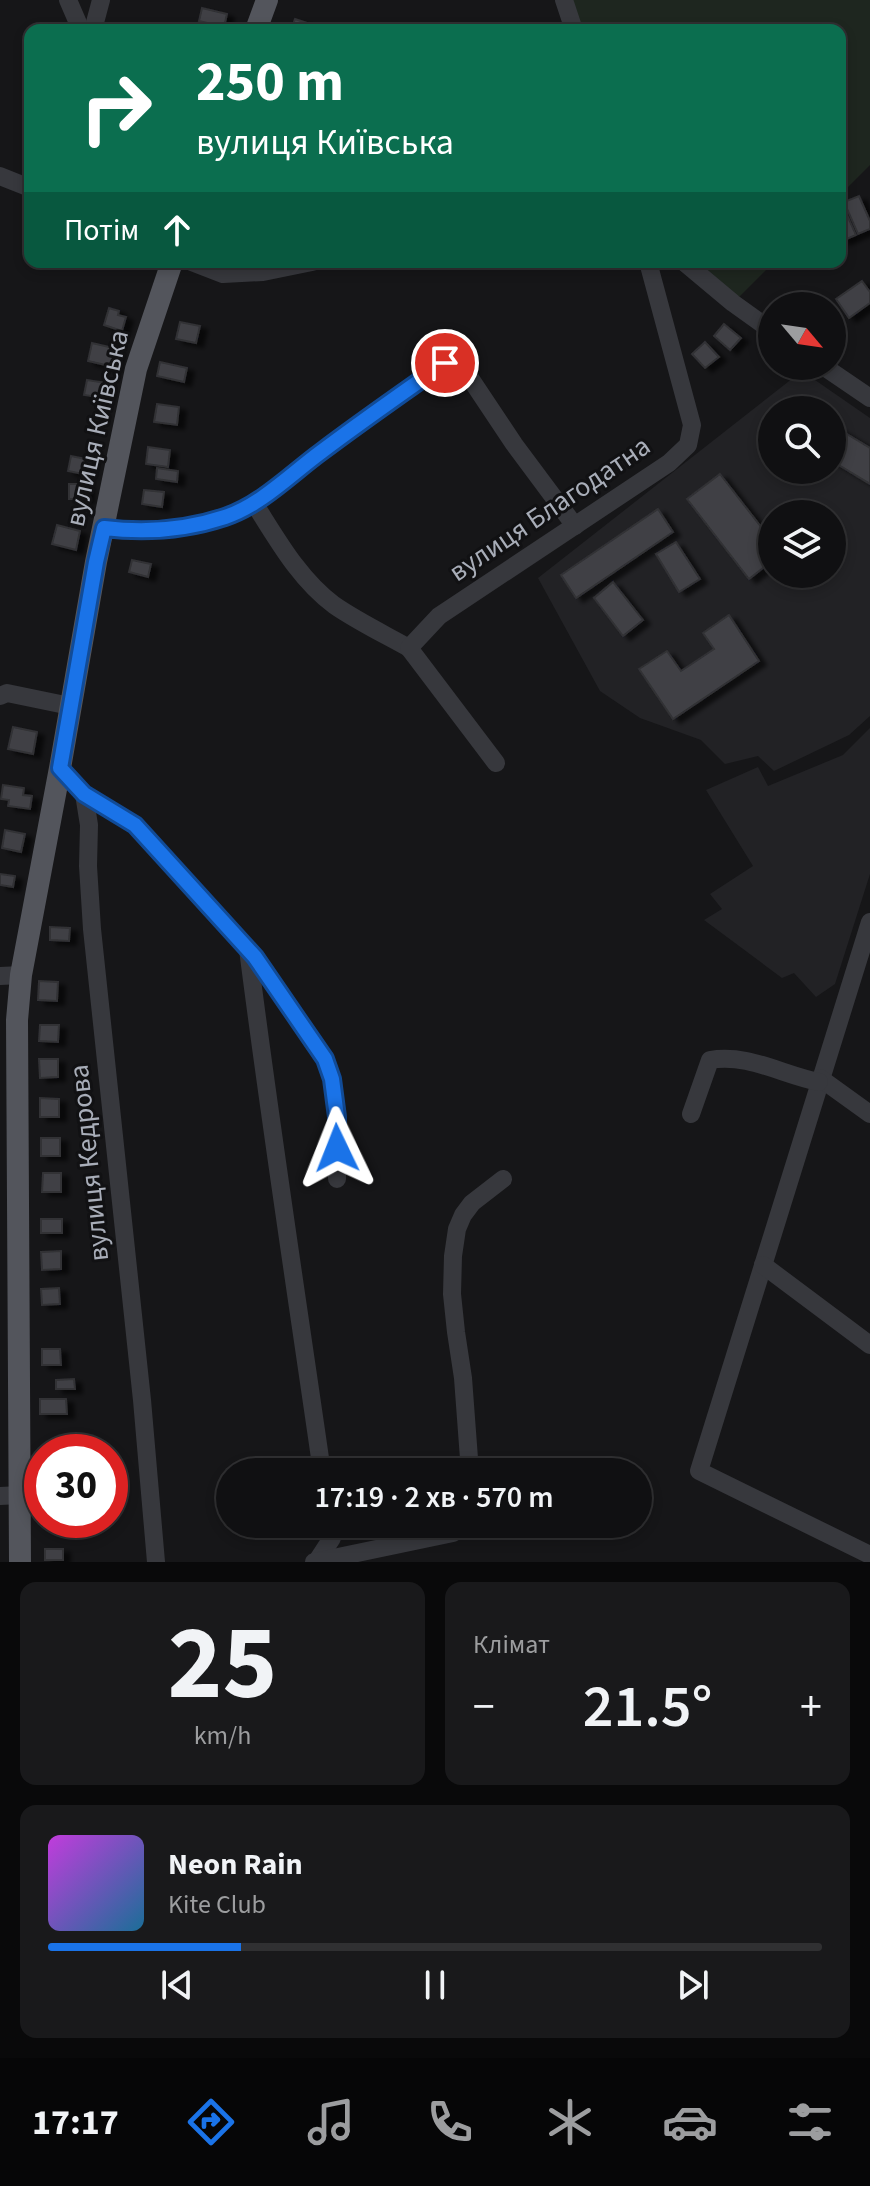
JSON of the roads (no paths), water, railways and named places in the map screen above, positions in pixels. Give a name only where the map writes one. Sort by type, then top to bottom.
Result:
[{"type":"main road","points":[[258,24],[267,0]]},
{"type":"main road","name":"вулиця Київська","points":[[70,706],[136,369],[170,268]]},
{"type":"main road","points":[[20,1562],[10,1495],[17,1020],[10,975],[60,768],[70,706]]},
{"type":"street","points":[[68,0],[78,24]]},
{"type":"street","points":[[95,24],[101,0]]},
{"type":"street","points":[[564,0],[572,24]]},
{"type":"street","points":[[0,176],[24,186]]},
{"type":"street","points":[[208,268],[223,274],[283,268]]},
{"type":"street","name":"вулиця Благодатна","points":[[409,648],[439,616],[669,463],[688,445],[692,425],[650,268]]},
{"type":"street","points":[[691,268],[758,321]]},
{"type":"street","points":[[104,528],[137,532],[226,517],[254,503],[445,363],[452,361],[460,363],[514,444],[575,526]]},
{"type":"street","points":[[844,380],[870,398]]},
{"type":"street","points":[[254,503],[310,584],[334,605],[409,648],[496,763]]},
{"type":"street","points":[[0,696],[7,693],[70,706]]},
{"type":"street","points":[[60,768],[84,794],[135,825],[248,949],[325,1059],[332,1079],[337,1117],[337,1179]]},
{"type":"street","name":"вулиця Кедрова","points":[[84,794],[89,825],[88,866],[93,942],[142,1400],[156,1562]]},
{"type":"street","points":[[870,922],[699,1471],[870,1555]]},
{"type":"street","points":[[248,949],[282,1207],[320,1458]]},
{"type":"street","points":[[691,1114],[710,1060],[726,1057],[799,1078],[820,1080],[870,1114]]},
{"type":"street","points":[[469,1458],[463,1378],[453,1307],[453,1256],[457,1229],[463,1215],[472,1203],[503,1179]]},
{"type":"street","points":[[763,1265],[870,1345]]},
{"type":"street","points":[[316,1562],[332,1538]]},
{"type":"street","points":[[316,1562],[429,1538]]}]
